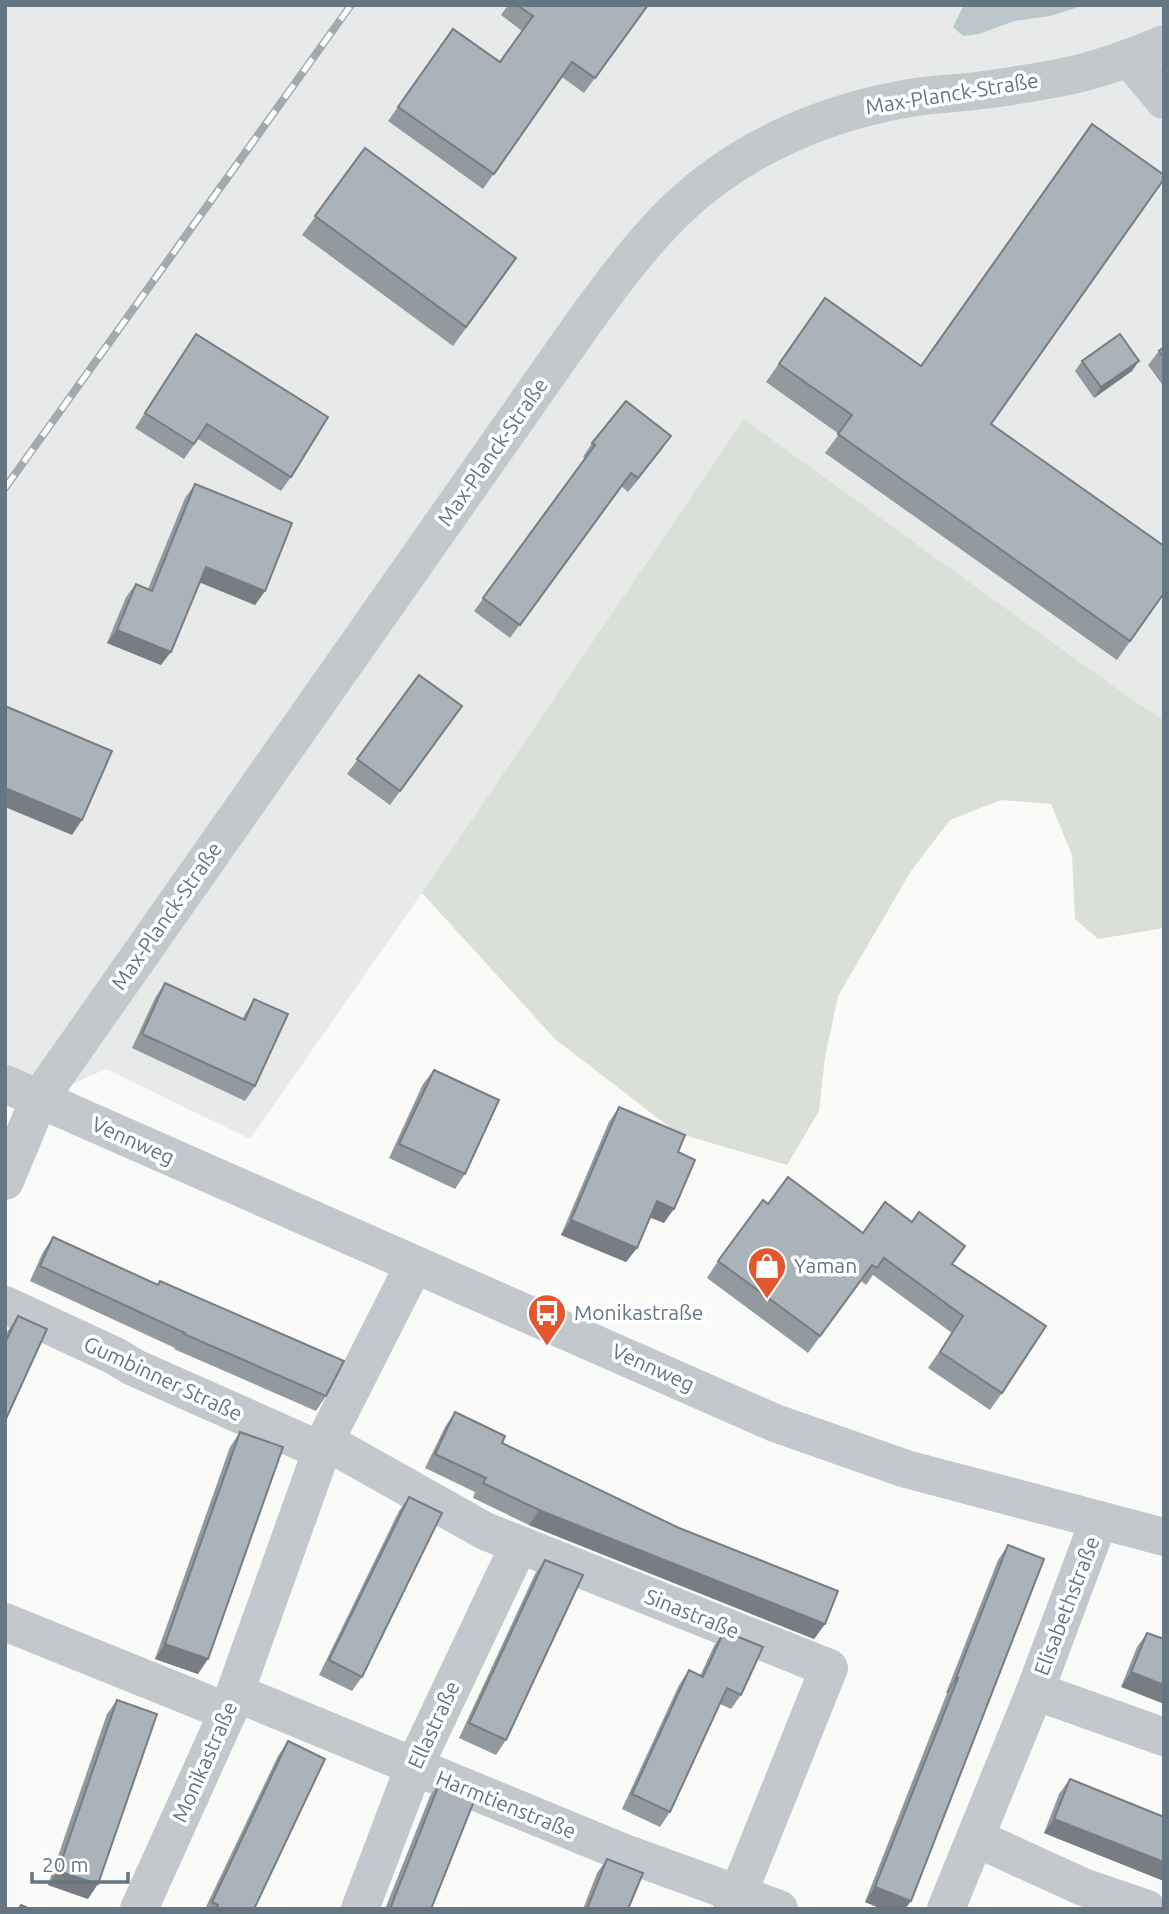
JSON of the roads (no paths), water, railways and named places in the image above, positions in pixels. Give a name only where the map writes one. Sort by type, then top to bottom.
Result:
[{"type":"street","name":"Max-Planck-Straße","points":[[5,1181],[22,1091],[632,257],[676,210],[717,176],[772,142],[811,124],[861,107],[1070,76],[1147,51],[1164,100]]},
{"type":"street","name":"Vennweg","points":[[22,1091],[775,1423],[906,1469],[1164,1537]]},
{"type":"street","name":"Monikastraße","points":[[139,1909],[232,1703],[324,1446],[414,1265]]},
{"type":"street","name":"Gumbinner Straße","points":[[5,1305],[133,1367],[324,1446]]},
{"type":"street","name":"Sinastraße","points":[[324,1446],[485,1531],[829,1668],[735,1902]]},
{"type":"street","name":"Elisabethstraße","points":[[946,1909],[1035,1691],[1099,1520]]},
{"type":"street","name":"Ellastraße","points":[[360,1909],[414,1767],[519,1545]]},
{"type":"street","name":"Harmtienstraße","points":[[5,1622],[414,1767],[622,1852],[735,1902],[779,1909]]},
{"type":"street","name":"Elisabethstraße","points":[[1035,1691],[1164,1737]]},
{"type":"street","points":[[976,1838],[1083,1887],[1147,1909]]},
{"type":"railway","points":[[5,488],[351,5]]},
{"type":"place","name":"Yaman","points":[[767,1300]]},
{"type":"place","name":"Monikastraße","points":[[547,1347]]}]
